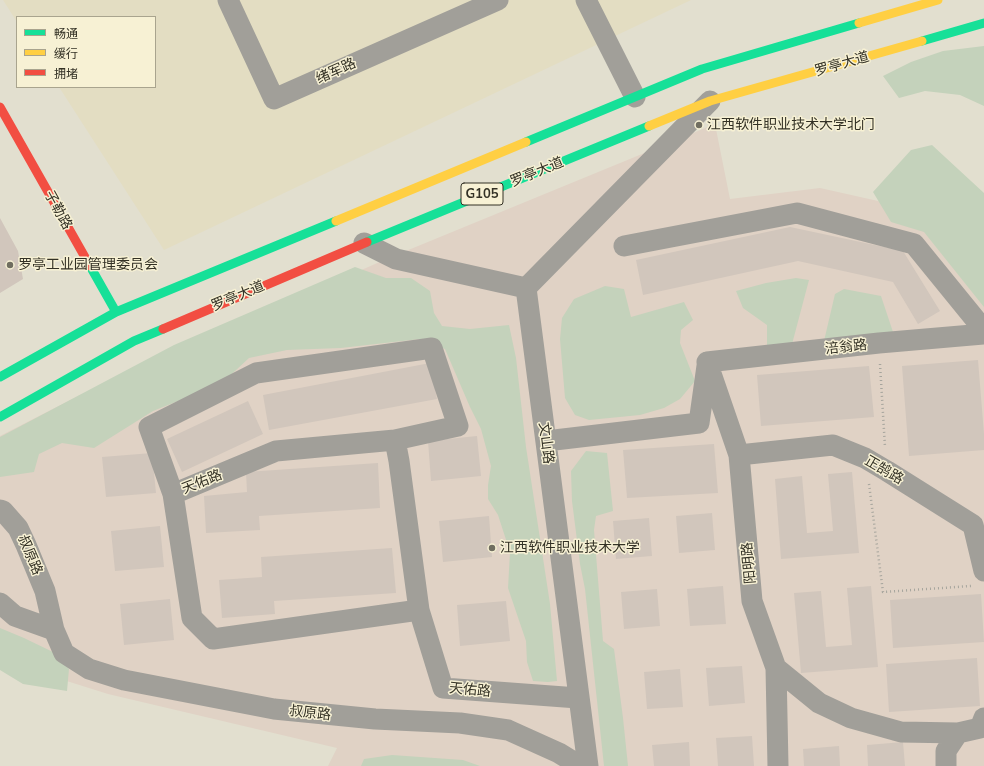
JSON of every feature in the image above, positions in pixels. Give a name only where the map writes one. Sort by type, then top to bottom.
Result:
[{"type":"main road","name":"G105","points":[[0,377],[116,312],[702,69],[938,0]]},
{"type":"main road","name":"罗亭大道","points":[[0,417],[134,341],[364,243],[710,101],[984,23]]},
{"type":"main road","name":"子勒路","points":[[0,107],[116,312]]},
{"type":"street","name":"绪军路","points":[[228,0],[274,99],[498,0]]},
{"type":"street","points":[[586,0],[635,97]]},
{"type":"street","points":[[364,243],[396,259],[526,288],[710,101]]},
{"type":"street","points":[[624,246],[797,213],[914,244],[984,330]]},
{"type":"street","name":"文山路","points":[[526,288],[588,766]]},
{"type":"street","name":"涪翁路","points":[[708,362],[879,343],[984,334]]},
{"type":"street","points":[[173,494],[149,427],[256,372],[432,348],[458,426],[395,440]]},
{"type":"street","points":[[546,441],[699,423],[708,362]]},
{"type":"street","name":"阳明路","points":[[708,362],[740,455],[752,601],[776,668],[778,766]]},
{"type":"street","name":"天佑路","points":[[419,610],[213,639],[192,618],[173,494],[276,451],[395,440],[419,610],[443,688],[578,698]]},
{"type":"street","name":"正鹄路","points":[[740,455],[833,445],[865,458],[973,525],[980,578]]},
{"type":"street","name":"叔原路","points":[[0,510],[3,511],[18,528],[26,545],[45,591],[54,630],[64,653],[89,669],[124,680],[274,709],[375,719],[460,723],[508,730],[559,753],[580,766]]},
{"type":"street","points":[[0,603],[15,616],[54,630]]},
{"type":"street","points":[[776,668],[819,704],[852,718],[901,732],[958,733],[980,728],[984,718]]},
{"type":"street","points":[[946,766],[946,751],[958,733]]},
{"type":"path","points":[[879,343],[887,471]]},
{"type":"path","points":[[865,458],[883,592],[980,578]]},
{"type":"shaded area","points":[[3,0],[691,0],[164,250],[60,88],[156,88],[156,16],[16,16],[16,20]]},
{"type":"shaded area","name":"江西软件职业技术大学","points":[[715,124],[730,199],[820,188],[936,214],[984,269],[984,766],[328,766],[337,748],[108,694],[0,660],[0,436],[76,397],[384,260]]},
{"type":"green space","points":[[984,46],[984,106],[960,95],[925,91],[899,98],[883,76],[911,62],[943,51]]},
{"type":"green space","points":[[932,145],[984,193],[984,307],[924,232],[891,222],[873,192],[911,150]]},
{"type":"green space","points":[[355,267],[386,278],[411,278],[430,291],[434,313],[442,326],[470,329],[509,325],[516,358],[526,447],[550,604],[557,681],[533,681],[527,662],[526,641],[508,588],[510,552],[498,515],[488,499],[488,485],[491,466],[481,429],[445,349],[420,339],[341,348],[287,350],[249,358],[221,384],[153,411],[94,448],[62,443],[39,454],[34,472],[0,477],[0,437],[174,345]]},
{"type":"green space","points":[[796,278],[809,280],[791,348],[767,345],[767,325],[743,308],[736,291],[766,283]]},
{"type":"green space","points":[[605,286],[624,289],[631,317],[684,302],[693,320],[681,330],[680,343],[695,381],[680,399],[664,408],[640,415],[589,420],[575,415],[565,398],[560,339],[562,318],[574,299]]},
{"type":"green space","points":[[844,289],[881,296],[894,335],[824,341],[835,294]]},
{"type":"green space","points":[[586,451],[607,453],[613,511],[596,516],[594,530],[603,641],[614,649],[628,766],[604,766],[585,589],[580,564],[572,501],[571,471]]},
{"type":"green space","points":[[0,628],[53,652],[69,669],[67,691],[23,684],[0,670]]},
{"type":"green space","points":[[392,755],[463,760],[480,766],[361,766],[364,759]]},
{"type":"building","name":"罗亭工业园管理委员会","points":[[0,218],[18,251],[23,279],[0,293]]},
{"type":"building","points":[[790,227],[903,251],[940,311],[918,324],[893,282],[798,261],[643,295],[636,260]]},
{"type":"building","points":[[978,360],[984,450],[909,456],[902,366]]},
{"type":"building","points":[[430,363],[437,399],[269,430],[263,395]]},
{"type":"building","points":[[869,366],[874,417],[761,426],[757,375]]},
{"type":"building","points":[[248,401],[263,434],[182,472],[167,439]]},
{"type":"building","points":[[477,436],[481,476],[431,481],[428,441]]},
{"type":"building","points":[[714,444],[718,493],[627,498],[623,450]]},
{"type":"building","points":[[152,453],[156,493],[106,497],[102,457]]},
{"type":"building","points":[[378,463],[380,508],[259,516],[260,530],[206,533],[204,496],[247,492],[246,472]]},
{"type":"building","points":[[852,472],[859,553],[781,559],[775,479],[802,476],[807,533],[833,531],[828,474]]},
{"type":"building","points":[[712,513],[715,550],[679,553],[676,516]]},
{"type":"building","points":[[489,516],[492,557],[443,562],[439,521]]},
{"type":"building","points":[[649,518],[652,556],[616,559],[613,521]]},
{"type":"building","points":[[160,526],[164,567],[115,571],[111,531]]},
{"type":"building","points":[[392,548],[396,593],[274,601],[275,614],[222,618],[219,580],[262,577],[261,557]]},
{"type":"building","points":[[723,586],[726,624],[690,626],[687,589]]},
{"type":"building","points":[[871,586],[878,667],[801,673],[794,593],[821,591],[826,647],[852,645],[847,588]]},
{"type":"building","points":[[657,589],[660,626],[624,629],[621,592]]},
{"type":"building","points":[[981,594],[984,642],[893,648],[890,600]]},
{"type":"building","points":[[170,599],[174,640],[124,645],[120,604]]},
{"type":"building","points":[[506,601],[510,641],[460,646],[457,605]]},
{"type":"building","points":[[977,658],[980,706],[889,712],[886,664]]},
{"type":"building","points":[[742,666],[745,703],[709,706],[706,668]]},
{"type":"building","points":[[680,669],[683,707],[647,709],[644,672]]},
{"type":"building","points":[[752,736],[754,766],[718,766],[716,738]]},
{"type":"building","points":[[689,742],[690,766],[654,766],[652,745]]},
{"type":"building","points":[[903,742],[905,766],[868,766],[867,745]]},
{"type":"building","points":[[839,746],[840,766],[804,766],[803,749]]},
{"type":"traffic: fast","points":[[526,142],[702,69],[859,23]]},
{"type":"traffic: fast","points":[[922,41],[984,23]]},
{"type":"traffic: fast","points":[[367,242],[649,126]]},
{"type":"traffic: fast","points":[[0,377],[116,312],[336,221]]},
{"type":"traffic: fast","points":[[90,266],[116,312]]},
{"type":"traffic: fast","points":[[0,417],[134,341],[163,329]]},
{"type":"traffic: slow","points":[[859,23],[938,0]]},
{"type":"traffic: slow","points":[[649,126],[710,101],[922,41]]},
{"type":"traffic: slow","points":[[336,221],[526,142]]},
{"type":"traffic: jam","points":[[0,107],[90,266]]},
{"type":"traffic: jam","points":[[163,329],[367,242]]},
{"type":"place","name":"江西软件职业技术大学北门","points":[[699,125]]},
{"type":"place","name":"罗亭工业园管理委员会","points":[[10,265]]},
{"type":"place","name":"江西软件职业技术大学","points":[[492,548]]}]
